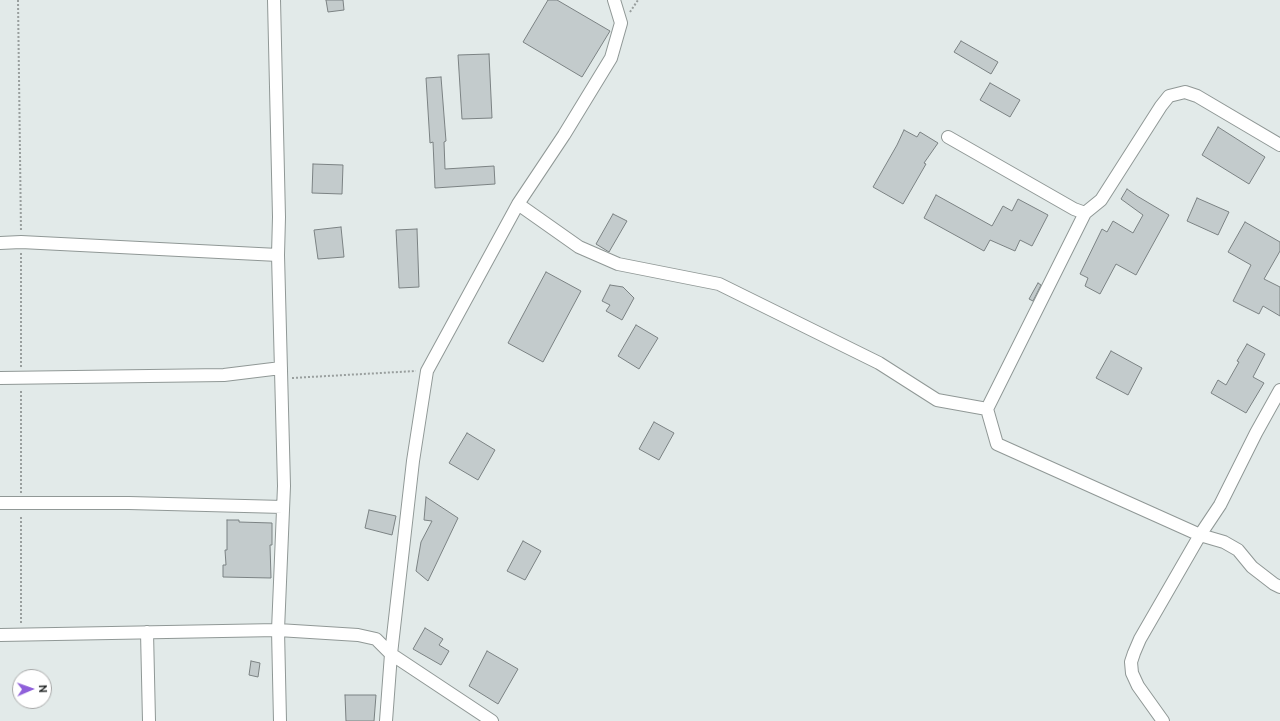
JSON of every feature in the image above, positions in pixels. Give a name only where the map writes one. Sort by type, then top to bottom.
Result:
[{"type":"street","points":[[274,0],[279,209],[278,255],[284,486],[278,630],[280,721]]},
{"type":"street","points":[[386,721],[390,654],[413,461],[427,371],[518,204],[564,135],[611,58],[621,23],[614,0]]},
{"type":"street","points":[[1280,145],[1197,96],[1186,92],[1169,96],[1161,106],[1101,200],[1085,213],[987,409],[997,444],[1200,535],[1224,542],[1238,550],[1252,566],[1280,587]]},
{"type":"street","points":[[948,137],[1074,210],[1085,213]]},
{"type":"street","points":[[518,204],[585,250],[618,264],[719,284],[879,363],[937,400],[987,409]]},
{"type":"street","points":[[0,243],[21,242],[278,255]]},
{"type":"street","points":[[0,378],[281,373]]},
{"type":"street","points":[[1163,721],[1138,686],[1132,673],[1131,662],[1140,639],[1200,535],[1220,505],[1256,433],[1280,390]]},
{"type":"street","points":[[0,503],[129,503],[283,507]]},
{"type":"street","points":[[0,635],[278,630],[358,635],[376,639],[390,654],[492,721]]},
{"type":"street","points":[[147,632],[149,721]]},
{"type":"path","points":[[18,0],[22,377],[21,634]]},
{"type":"path","points":[[281,373],[427,371]]},
{"type":"building","points":[[326,0],[343,0],[344,10],[328,12]]},
{"type":"building","points":[[548,0],[557,0],[610,31],[582,77],[523,42]]},
{"type":"building","points":[[961,41],[998,62],[991,74],[954,52]]},
{"type":"building","points":[[489,54],[492,118],[462,119],[458,55]]},
{"type":"building","points":[[441,77],[446,141],[444,142],[445,169],[494,166],[495,184],[435,188],[433,142],[430,143],[426,78]]},
{"type":"building","points":[[990,83],[1020,100],[1010,117],[980,100]]},
{"type":"building","points":[[1218,127],[1265,157],[1249,184],[1202,155]]},
{"type":"building","points":[[904,130],[917,137],[920,132],[938,143],[924,163],[926,164],[903,204],[873,187]]},
{"type":"building","points":[[313,164],[343,165],[342,194],[312,193]]},
{"type":"building","points":[[1127,189],[1169,215],[1136,275],[1116,264],[1100,294],[1085,286],[1088,278],[1080,274],[1102,229],[1107,232],[1113,221],[1133,233],[1143,215],[1121,199]]},
{"type":"building","points":[[936,195],[992,226],[1003,206],[1012,211],[1018,199],[1048,215],[1032,246],[1020,240],[1015,251],[990,240],[984,251],[924,218]]},
{"type":"building","points":[[1197,198],[1229,212],[1218,235],[1187,221]]},
{"type":"building","points":[[613,214],[627,221],[609,252],[596,244]]},
{"type":"building","points":[[1245,222],[1280,242],[1280,251],[1264,279],[1280,287],[1280,316],[1263,306],[1259,314],[1233,301],[1251,265],[1228,252]]},
{"type":"building","points":[[341,227],[344,257],[318,259],[314,230]]},
{"type":"building","points":[[417,229],[419,287],[399,288],[396,230]]},
{"type":"building","points":[[546,272],[581,291],[543,362],[508,343]]},
{"type":"building","points":[[1038,283],[1041,285],[1033,301],[1029,299]]},
{"type":"building","points":[[610,285],[623,287],[634,298],[622,320],[606,311],[610,305],[602,301]]},
{"type":"building","points":[[636,325],[658,338],[639,369],[618,356]]},
{"type":"building","points":[[1247,344],[1265,354],[1253,377],[1264,383],[1246,413],[1211,393],[1218,380],[1226,385]]},
{"type":"building","points":[[1111,351],[1142,368],[1128,395],[1096,378]]},
{"type":"building","points":[[654,422],[674,433],[659,460],[639,449]]},
{"type":"building","points":[[467,433],[495,450],[478,480],[449,463]]},
{"type":"building","points":[[426,497],[458,518],[428,581],[416,571],[421,542],[432,521],[424,520]]},
{"type":"building","points":[[369,510],[396,516],[392,535],[365,528]]},
{"type":"building","points":[[227,520],[272,523],[272,545],[270,545],[271,578],[223,577],[223,565],[226,565],[225,550],[227,550]]},
{"type":"building","points":[[523,541],[541,551],[525,580],[507,571]]},
{"type":"building","points":[[425,628],[443,639],[439,645],[449,651],[441,665],[413,649]]},
{"type":"building","points":[[487,651],[518,669],[498,704],[469,686]]},
{"type":"building","points":[[251,661],[260,663],[258,677],[249,675]]},
{"type":"building","points":[[345,695],[376,695],[374,721],[346,721]]}]
